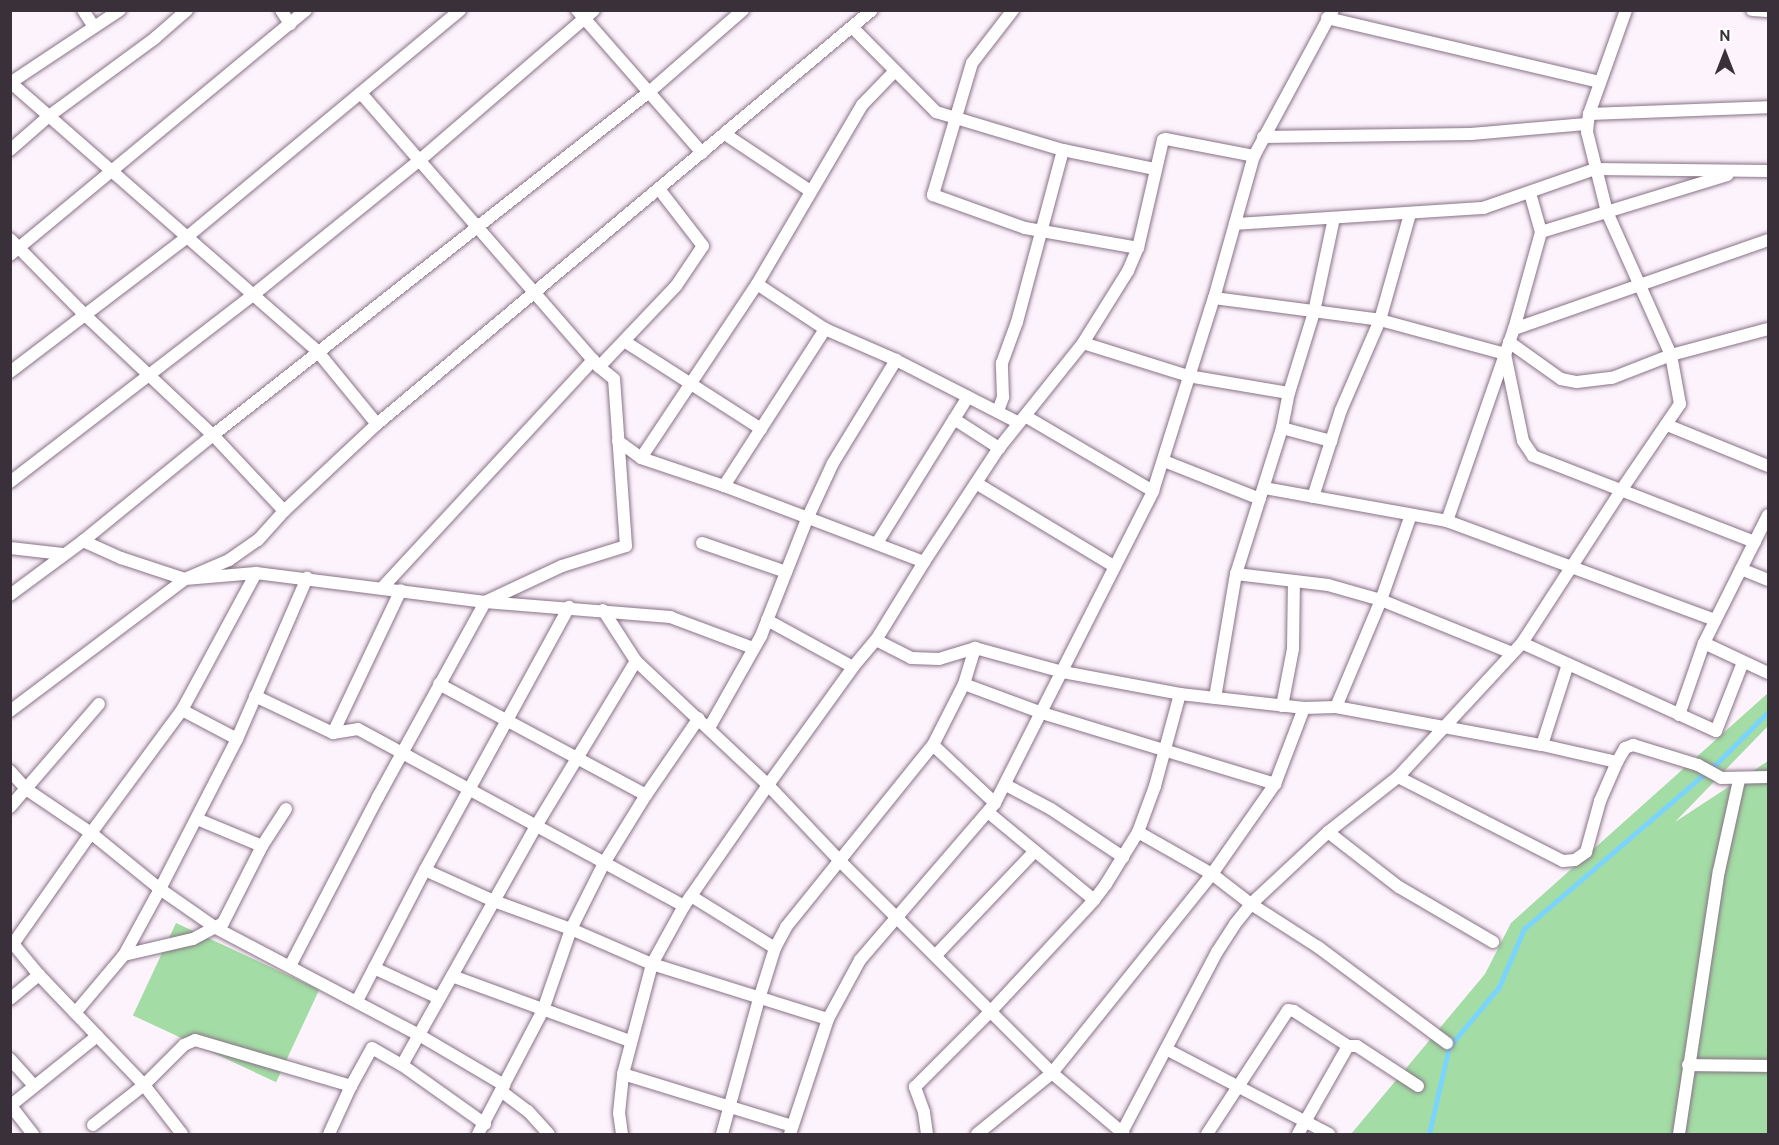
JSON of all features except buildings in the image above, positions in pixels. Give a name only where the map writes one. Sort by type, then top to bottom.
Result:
[{"type":"street","points":[[83,10],[94,27]]},
{"type":"street","points":[[120,10],[11,83],[318,352],[378,424]]},
{"type":"street","points":[[10,150],[48,116],[155,38],[187,10]]},
{"type":"street","points":[[280,10],[290,24]]},
{"type":"street","points":[[284,511],[213,435],[13,248],[113,172],[306,10]]},
{"type":"street","points":[[10,372],[187,237],[460,10]]},
{"type":"street","points":[[10,595],[83,541],[213,435],[649,92],[743,10]]},
{"type":"street","points":[[10,711],[185,579],[239,554],[258,540],[284,511],[378,424],[872,10]]},
{"type":"street","points":[[1013,10],[972,63],[933,195],[1013,224],[1138,248]]},
{"type":"street","points":[[603,610],[636,661],[710,728],[768,785],[839,860],[1052,1073],[1122,1134],[1226,936],[1251,904],[1328,832],[1398,777],[1522,643],[1680,404],[1671,355],[1606,212],[1595,169],[1587,119],[1626,10]]},
{"type":"street","points":[[1752,10],[1768,11]]},
{"type":"street","points":[[10,482],[151,376],[421,159],[585,13],[702,153]]},
{"type":"street","points":[[623,1074],[732,1107],[791,1130],[828,1019],[860,960],[992,808],[1064,672],[1153,491],[1214,298],[1254,156],[1330,14],[1600,82]]},
{"type":"street","points":[[852,27],[936,112],[1063,150],[1155,169]]},
{"type":"street","points":[[641,458],[758,284],[810,190],[862,105],[894,72]]},
{"type":"street","points":[[290,966],[402,753],[485,602],[562,566],[626,546],[614,380],[596,363],[421,159],[361,93]]},
{"type":"street","points":[[1263,137],[1471,135],[1587,119],[1768,107]]},
{"type":"street","points":[[725,134],[810,190]]},
{"type":"street","points":[[622,1134],[619,1113],[623,1074],[652,964],[688,901],[768,785],[853,667],[876,640],[999,448],[1083,343],[1128,271],[1138,248],[1163,140],[1254,156]]},
{"type":"street","points":[[998,411],[1003,396],[1002,363],[1017,322],[1063,150]]},
{"type":"street","points":[[1235,224],[1483,208],[1595,169],[1768,171]]},
{"type":"street","points":[[1542,232],[1739,171]]},
{"type":"street","points":[[382,588],[596,363],[624,341],[676,286],[703,246],[659,189]]},
{"type":"street","points":[[1447,521],[1514,329],[1542,232],[1530,193]]},
{"type":"street","points":[[1313,497],[1347,394],[1380,320],[1410,214]]},
{"type":"street","points":[[1215,698],[1236,574],[1282,428],[1289,393],[1314,312],[1334,218]]},
{"type":"street","points":[[1514,329],[1768,240]]},
{"type":"street","points":[[758,284],[825,329],[896,360],[998,411],[1022,419],[1153,491]]},
{"type":"street","points":[[1214,298],[1380,320],[1507,348],[1561,379],[1577,382],[1622,375],[1671,355],[1768,329]]},
{"type":"street","points":[[724,486],[825,329]]},
{"type":"street","points":[[624,341],[761,429]]},
{"type":"street","points":[[1083,343],[1188,376],[1289,393]]},
{"type":"street","points":[[1507,348],[1527,448],[1539,459],[1755,542]]},
{"type":"street","points":[[710,728],[767,620],[807,519],[838,453],[896,360]]},
{"type":"street","points":[[877,543],[968,396]]},
{"type":"street","points":[[954,419],[999,448]]},
{"type":"street","points":[[1667,425],[1768,466]]},
{"type":"street","points":[[1282,428],[1331,441]]},
{"type":"street","points":[[618,441],[641,458],[724,486],[924,562]]},
{"type":"street","points":[[1164,461],[1262,493],[1313,497],[1447,521],[1715,620]]},
{"type":"street","points":[[976,483],[1115,567]]},
{"type":"street","points":[[1336,707],[1381,600],[1411,515]]},
{"type":"street","points":[[1679,715],[1704,643],[1768,515]]},
{"type":"street","points":[[83,541],[121,558],[185,579],[256,573],[485,602],[569,607],[670,617],[753,648]]},
{"type":"street","points":[[702,543],[786,572]]},
{"type":"street","points":[[10,548],[63,554]]},
{"type":"street","points":[[1741,569],[1768,580]]},
{"type":"street","points":[[182,1134],[144,1085],[39,975],[12,942],[182,710],[256,573]]},
{"type":"street","points":[[1236,574],[1328,585],[1381,600],[1512,653]]},
{"type":"street","points":[[75,1013],[124,955],[160,889],[237,739],[307,578]]},
{"type":"street","points":[[1282,706],[1293,649],[1294,581]]},
{"type":"street","points":[[333,733],[401,591]]},
{"type":"street","points":[[357,1001],[425,870],[569,607]]},
{"type":"street","points":[[767,620],[853,667]]},
{"type":"street","points":[[876,640],[902,655],[924,659],[939,659],[975,648],[1064,672],[1180,694],[1304,708],[1336,707],[1542,745],[1617,762]]},
{"type":"street","points":[[1522,643],[1716,731],[1743,662]]},
{"type":"street","points":[[1704,643],[1768,673]]},
{"type":"street","points":[[722,1134],[732,1107],[759,999],[775,948],[791,919],[933,745],[964,684],[975,648]]},
{"type":"street","points":[[402,1065],[536,826],[636,661]]},
{"type":"street","points":[[1542,745],[1568,664]]},
{"type":"street","points":[[440,684],[646,795]]},
{"type":"street","points":[[964,684],[1042,713],[1275,784]]},
{"type":"street","points":[[927,1134],[924,1112],[915,1087],[991,1011],[1094,900],[1123,857],[1138,832],[1180,694]]},
{"type":"street","points":[[255,696],[333,733],[358,729],[604,863],[688,901],[775,948]]},
{"type":"street","points":[[10,807],[99,704]]},
{"type":"street","points":[[977,1134],[1052,1073],[1212,874],[1275,784],[1304,708]]},
{"type":"street","points":[[182,710],[237,739]]},
{"type":"street","points":[[330,1134],[351,1086],[372,1048],[402,1065],[482,1129],[543,1010],[571,929],[604,863],[646,795],[699,718]]},
{"type":"street","points":[[933,745],[1035,852],[1094,900]]},
{"type":"street","points":[[1398,777],[1563,861],[1575,860],[1586,852],[1600,801],[1625,748],[1633,745],[1698,765],[1721,778],[1739,780],[1768,777]]},
{"type":"street","points":[[10,771],[26,789],[91,833],[160,889],[216,928],[419,1035],[502,1088],[549,1134]]},
{"type":"street","points":[[1679,1134],[1719,871],[1739,780]]},
{"type":"street","points":[[1006,785],[1051,809],[1123,857]]},
{"type":"street","points":[[124,955],[193,939],[216,928],[229,914],[262,846],[286,809]]},
{"type":"street","points":[[197,819],[262,846]]},
{"type":"street","points":[[1138,832],[1212,874],[1251,904],[1318,947],[1446,1043]]},
{"type":"street","points":[[1328,832],[1399,887],[1493,942]]},
{"type":"street","points":[[936,955],[1035,852]]},
{"type":"street","points":[[425,870],[494,901],[571,929],[652,964],[828,1019]]},
{"type":"street","points":[[374,968],[440,998]]},
{"type":"street","points":[[10,999],[39,975]]},
{"type":"street","points":[[452,976],[630,1041]]},
{"type":"street","points":[[1207,1134],[1288,1010],[1294,1011],[1348,1046],[1357,1047],[1418,1086]]},
{"type":"street","points":[[33,1134],[11,1106],[97,1036]]},
{"type":"street","points":[[93,1125],[144,1085],[184,1045],[195,1040],[351,1086]]},
{"type":"street","points":[[1298,1134],[1348,1046]]},
{"type":"street","points":[[1166,1049],[1329,1134]]},
{"type":"street","points":[[10,1059],[34,1086]]},
{"type":"street","points":[[1688,1065],[1768,1066]]},
{"type":"green space","points":[[1768,693],[1768,726],[1675,822],[1768,761],[1768,1134],[1351,1134],[1485,974],[1511,923]]},
{"type":"green space","points":[[176,923],[319,990],[276,1082],[133,1015]]},
{"type":"waterway","points":[[1429,1134],[1449,1047],[1499,987],[1524,929],[1715,765],[1768,712]]}]
